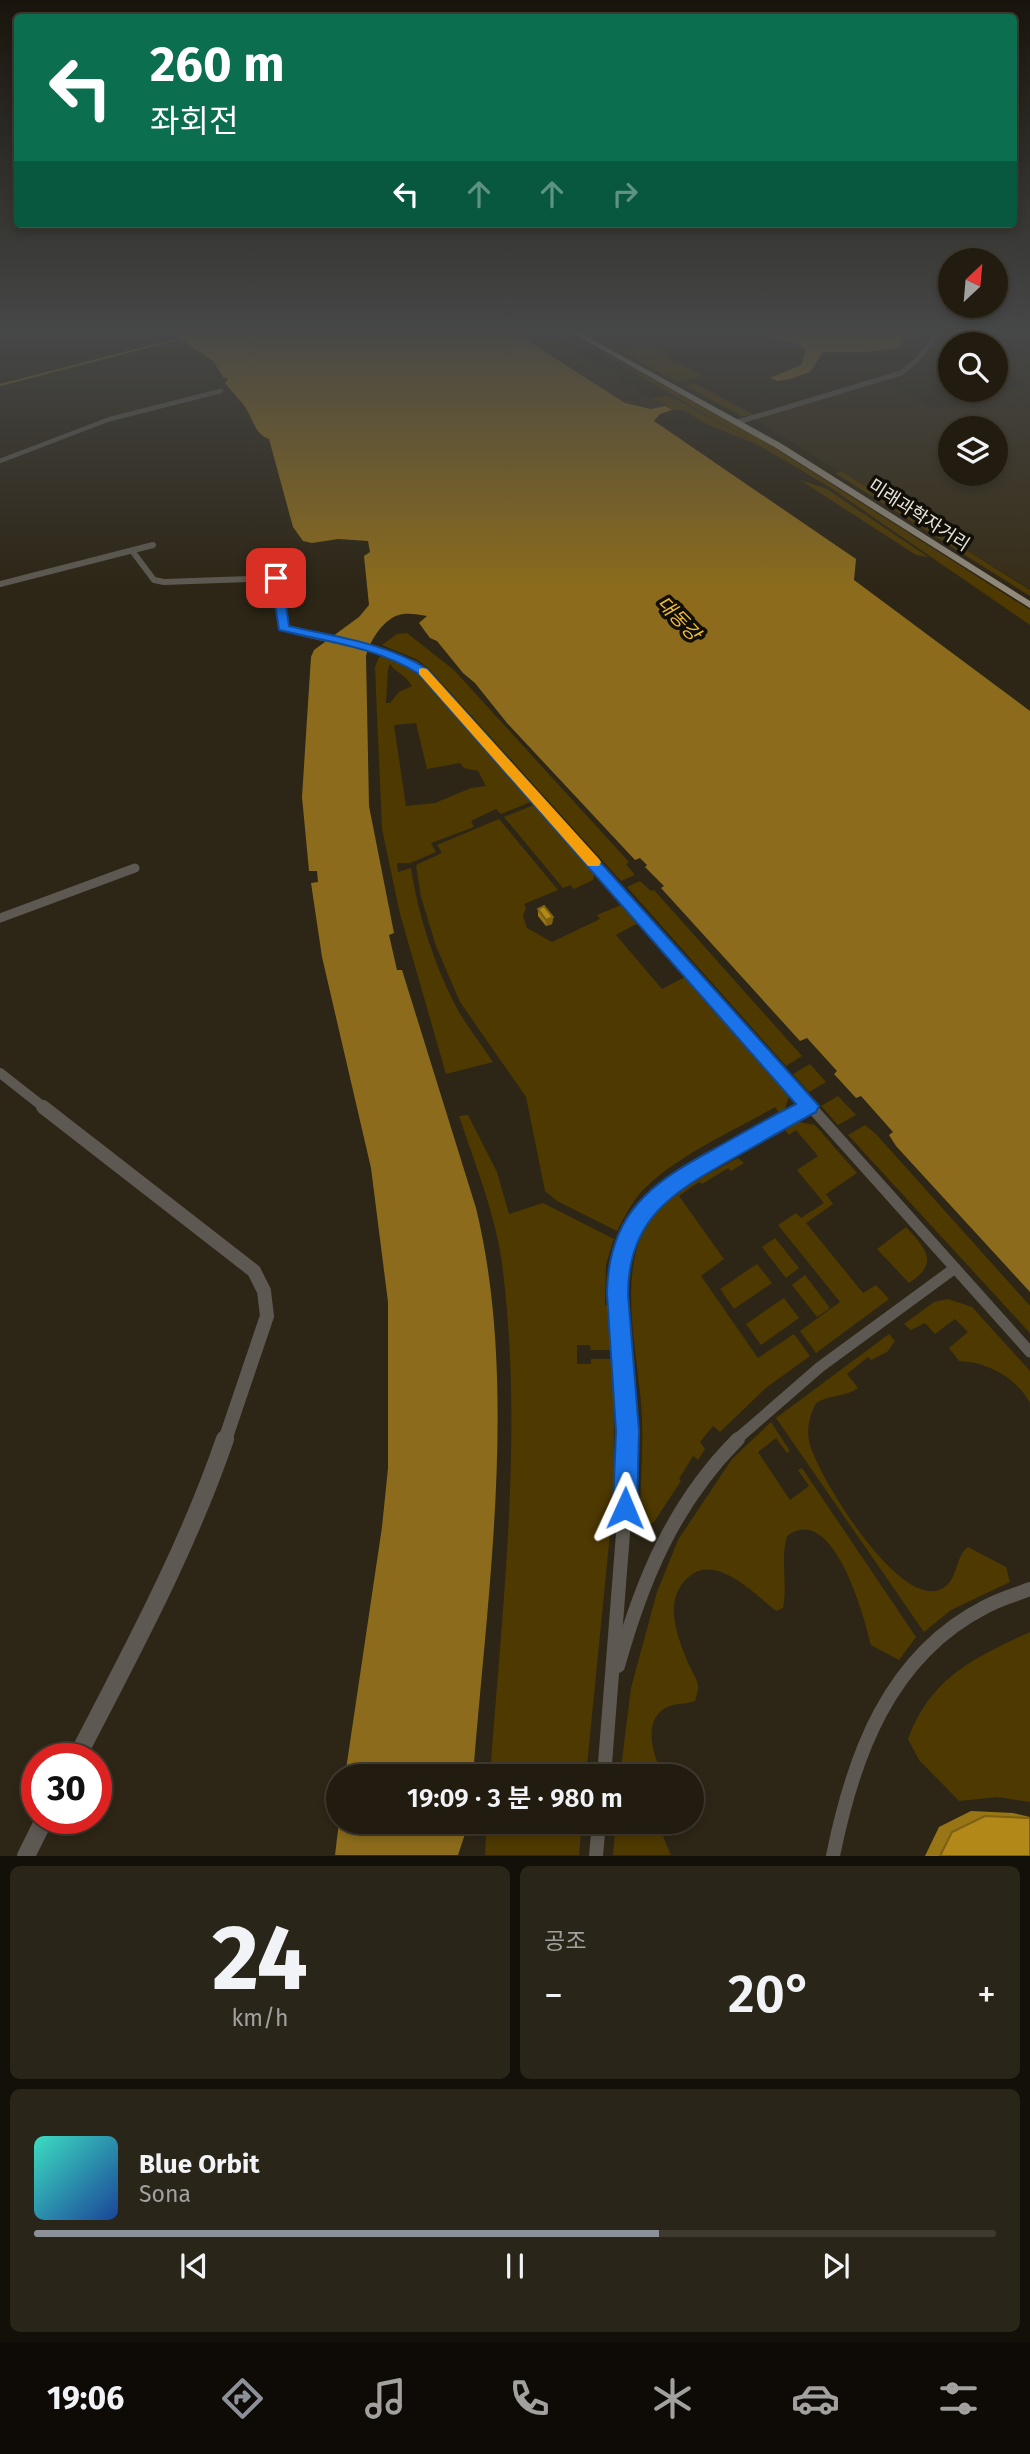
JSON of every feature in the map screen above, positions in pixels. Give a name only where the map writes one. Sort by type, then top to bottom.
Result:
[{"type":"main road","name":"미래과학자거리","points":[[728,417],[857,494],[1030,605]]},
{"type":"street","points":[[0,461],[119,417]]},
{"type":"street","points":[[738,422],[756,417]]},
{"type":"street","points":[[0,584],[153,545]]},
{"type":"street","points":[[133,552],[154,580],[164,582],[276,578],[284,628],[401,657],[423,672],[1030,1352]]},
{"type":"street","points":[[0,918],[135,868]]},
{"type":"street","points":[[0,1073],[254,1272],[264,1291],[267,1316],[234,1419],[160,1595],[84,1743]]},
{"type":"street","points":[[605,1764],[625,1508],[627,1431],[617,1299],[618,1278],[626,1239],[650,1202],[676,1180],[810,1106]]},
{"type":"street","points":[[613,1684],[633,1611],[648,1573],[677,1516],[698,1483],[766,1412],[955,1268]]},
{"type":"street","points":[[833,1856],[839,1821],[858,1756],[870,1724],[893,1686],[920,1654],[953,1625],[992,1603],[1030,1589]]},
{"type":"street","points":[[26,1856],[37,1834]]},
{"type":"street","points":[[596,1856],[598,1834]]},
{"type":"shaded area","points":[[694,417],[708,417],[756,444]]},
{"type":"shaded area","points":[[710,417],[721,417],[759,438],[1030,610],[1030,625],[828,486]]},
{"type":"shaded area","points":[[762,417],[938,417],[938,486],[1008,486],[1008,417],[1030,417],[1030,589],[754,419]]},
{"type":"shaded area","points":[[842,472],[1030,590],[1030,596],[835,473]]},
{"type":"shaded area","points":[[800,480],[827,489],[928,557],[916,555]]},
{"type":"shaded area","points":[[407,633],[454,670],[629,862],[626,864],[635,875],[621,881],[428,668],[416,659],[382,645],[397,634]]},
{"type":"shaded area","points":[[387,656],[406,664],[421,676],[533,801],[501,814],[496,809],[471,821],[474,827],[431,843],[436,852],[410,863],[397,863],[398,872],[411,868],[423,923],[443,978],[459,1012],[493,1062],[446,1074],[400,914],[382,829],[375,667],[379,657]],"holes":[[[390,664],[412,686],[399,692],[390,703],[386,703]],[[416,723],[427,769],[460,763],[464,768],[478,771],[486,786],[471,788],[435,803],[406,806],[394,725]]]},
{"type":"shaded area","points":[[536,804],[595,872],[593,880],[574,889],[570,885],[563,888],[504,817]]},
{"type":"shaded area","points":[[499,819],[558,890],[524,904],[526,908],[523,916],[527,928],[552,942],[600,919],[597,915],[621,905],[627,908],[640,922],[616,935],[662,989],[687,976],[790,1093],[785,1109],[779,1113],[775,1107],[706,1144],[657,1177],[635,1199],[617,1231],[557,1201],[545,1191],[526,1097],[460,1002],[436,946],[421,897],[416,865],[442,853],[437,845]]},
{"type":"shaded area","points":[[640,881],[651,891],[654,890],[802,1056],[786,1066],[627,887]]},
{"type":"shaded area","points":[[810,1064],[826,1082],[809,1092],[793,1074]]},
{"type":"shaded area","points":[[838,1096],[856,1115],[838,1125],[821,1106]]},
{"type":"shaded area","points":[[468,1115],[497,1172],[509,1214],[543,1203],[614,1239],[606,1264],[605,1305],[609,1304],[614,1350],[591,1350],[590,1345],[577,1345],[577,1364],[591,1364],[591,1359],[614,1359],[614,1493],[587,1764],[491,1764],[509,1520],[511,1391],[508,1327],[499,1244],[490,1207],[459,1116]]},
{"type":"shaded area","points":[[799,1122],[815,1125],[857,1173],[826,1194],[833,1204],[806,1223],[863,1293],[876,1285],[889,1299],[816,1353],[800,1331],[840,1302],[778,1225],[796,1213],[801,1218],[824,1203],[797,1170],[818,1156],[796,1130],[789,1135],[785,1130]]},
{"type":"shaded area","points":[[865,1125],[1030,1306],[1030,1333],[848,1135]]},
{"type":"shaded area","points":[[738,1158],[744,1163],[731,1171],[728,1168],[702,1184],[699,1182],[679,1196],[724,1259],[701,1276],[758,1358],[794,1334],[810,1356],[767,1387],[720,1432],[713,1426],[700,1442],[705,1449],[698,1460],[693,1456],[679,1479],[681,1481],[654,1522],[647,1525],[641,1521],[640,1510],[642,1419],[632,1310],[635,1256],[643,1232],[666,1202],[695,1181]]},
{"type":"shaded area","points":[[906,1227],[927,1256],[924,1269],[909,1283],[877,1249]]},
{"type":"shaded area","points":[[775,1238],[799,1268],[786,1278],[762,1247]]},
{"type":"shaded area","points":[[757,1264],[772,1283],[734,1309],[720,1289]]},
{"type":"shaded area","points":[[805,1275],[830,1308],[817,1317],[792,1285]]},
{"type":"shaded area","points":[[784,1298],[799,1318],[761,1345],[746,1324]]},
{"type":"shaded area","points":[[948,1299],[972,1307],[1030,1371],[1030,1403],[1017,1386],[1000,1373],[980,1364],[959,1361],[949,1348],[968,1332],[955,1319],[935,1334],[925,1323],[911,1330],[904,1324],[934,1302]]},
{"type":"shaded area","points":[[889,1334],[895,1341],[887,1352],[871,1360],[868,1357],[847,1374],[858,1388],[816,1403],[808,1434],[817,1462],[844,1510],[882,1560],[903,1578],[922,1589],[939,1590],[950,1582],[960,1557],[968,1547],[1006,1567],[1010,1582],[951,1610],[924,1632],[776,1418]]},
{"type":"shaded area","points":[[771,1422],[790,1451],[787,1453],[776,1438],[758,1452],[790,1500],[809,1486],[798,1470],[802,1468],[916,1637],[899,1660],[871,1645],[844,1566],[832,1547],[819,1534],[804,1529],[787,1536],[783,1608],[776,1611],[747,1587],[724,1573],[702,1570],[691,1575],[682,1584],[674,1606],[676,1630],[697,1683],[695,1701],[673,1705],[656,1717],[652,1736],[658,1764],[622,1764],[631,1688],[657,1592],[678,1540],[732,1459]]},
{"type":"shaded area","points":[[1030,1632],[1030,1802],[997,1797],[959,1801],[919,1760],[908,1739],[929,1700],[942,1685],[973,1661]]},
{"type":"shaded area","points":[[486,1834],[581,1834],[579,1855],[485,1855]]},
{"type":"shaded area","points":[[615,1834],[662,1834],[671,1855],[613,1855]]},
{"type":"water","name":"대동강","points":[[250,417],[658,417],[654,421],[856,559],[854,580],[1030,711],[1030,1292],[896,1146],[889,1135],[893,1132],[861,1096],[856,1098],[834,1074],[837,1071],[807,1038],[800,1041],[661,888],[664,886],[645,867],[647,865],[640,858],[635,860],[507,723],[437,641],[430,638],[419,623],[427,616],[396,616],[384,624],[371,643],[366,656],[369,806],[394,933],[389,935],[397,970],[402,970],[476,1208],[489,1276],[496,1346],[496,1490],[474,1764],[347,1764],[382,1527],[388,1468],[388,1302],[371,1168],[322,957],[311,883],[318,882],[317,871],[309,871],[302,797],[311,657],[314,650],[359,617],[369,605],[364,556],[370,552],[368,541],[303,541],[293,527],[269,439],[264,437]]},
{"type":"water","points":[[338,1834],[465,1834],[458,1855],[335,1855]]},
{"type":"building","points":[[544,906],[553,917],[546,920],[538,909]]},
{"type":"building","points":[[985,1816],[1030,1818],[1030,1856],[940,1856],[952,1832]]},
{"type":"slow traffic","points":[[423,671],[594,862]]},
{"type":"route","points":[[276,578],[284,628],[378,650],[416,665],[810,1106],[676,1180],[650,1202],[626,1239],[621,1255],[617,1294],[627,1431],[625,1508]]}]
